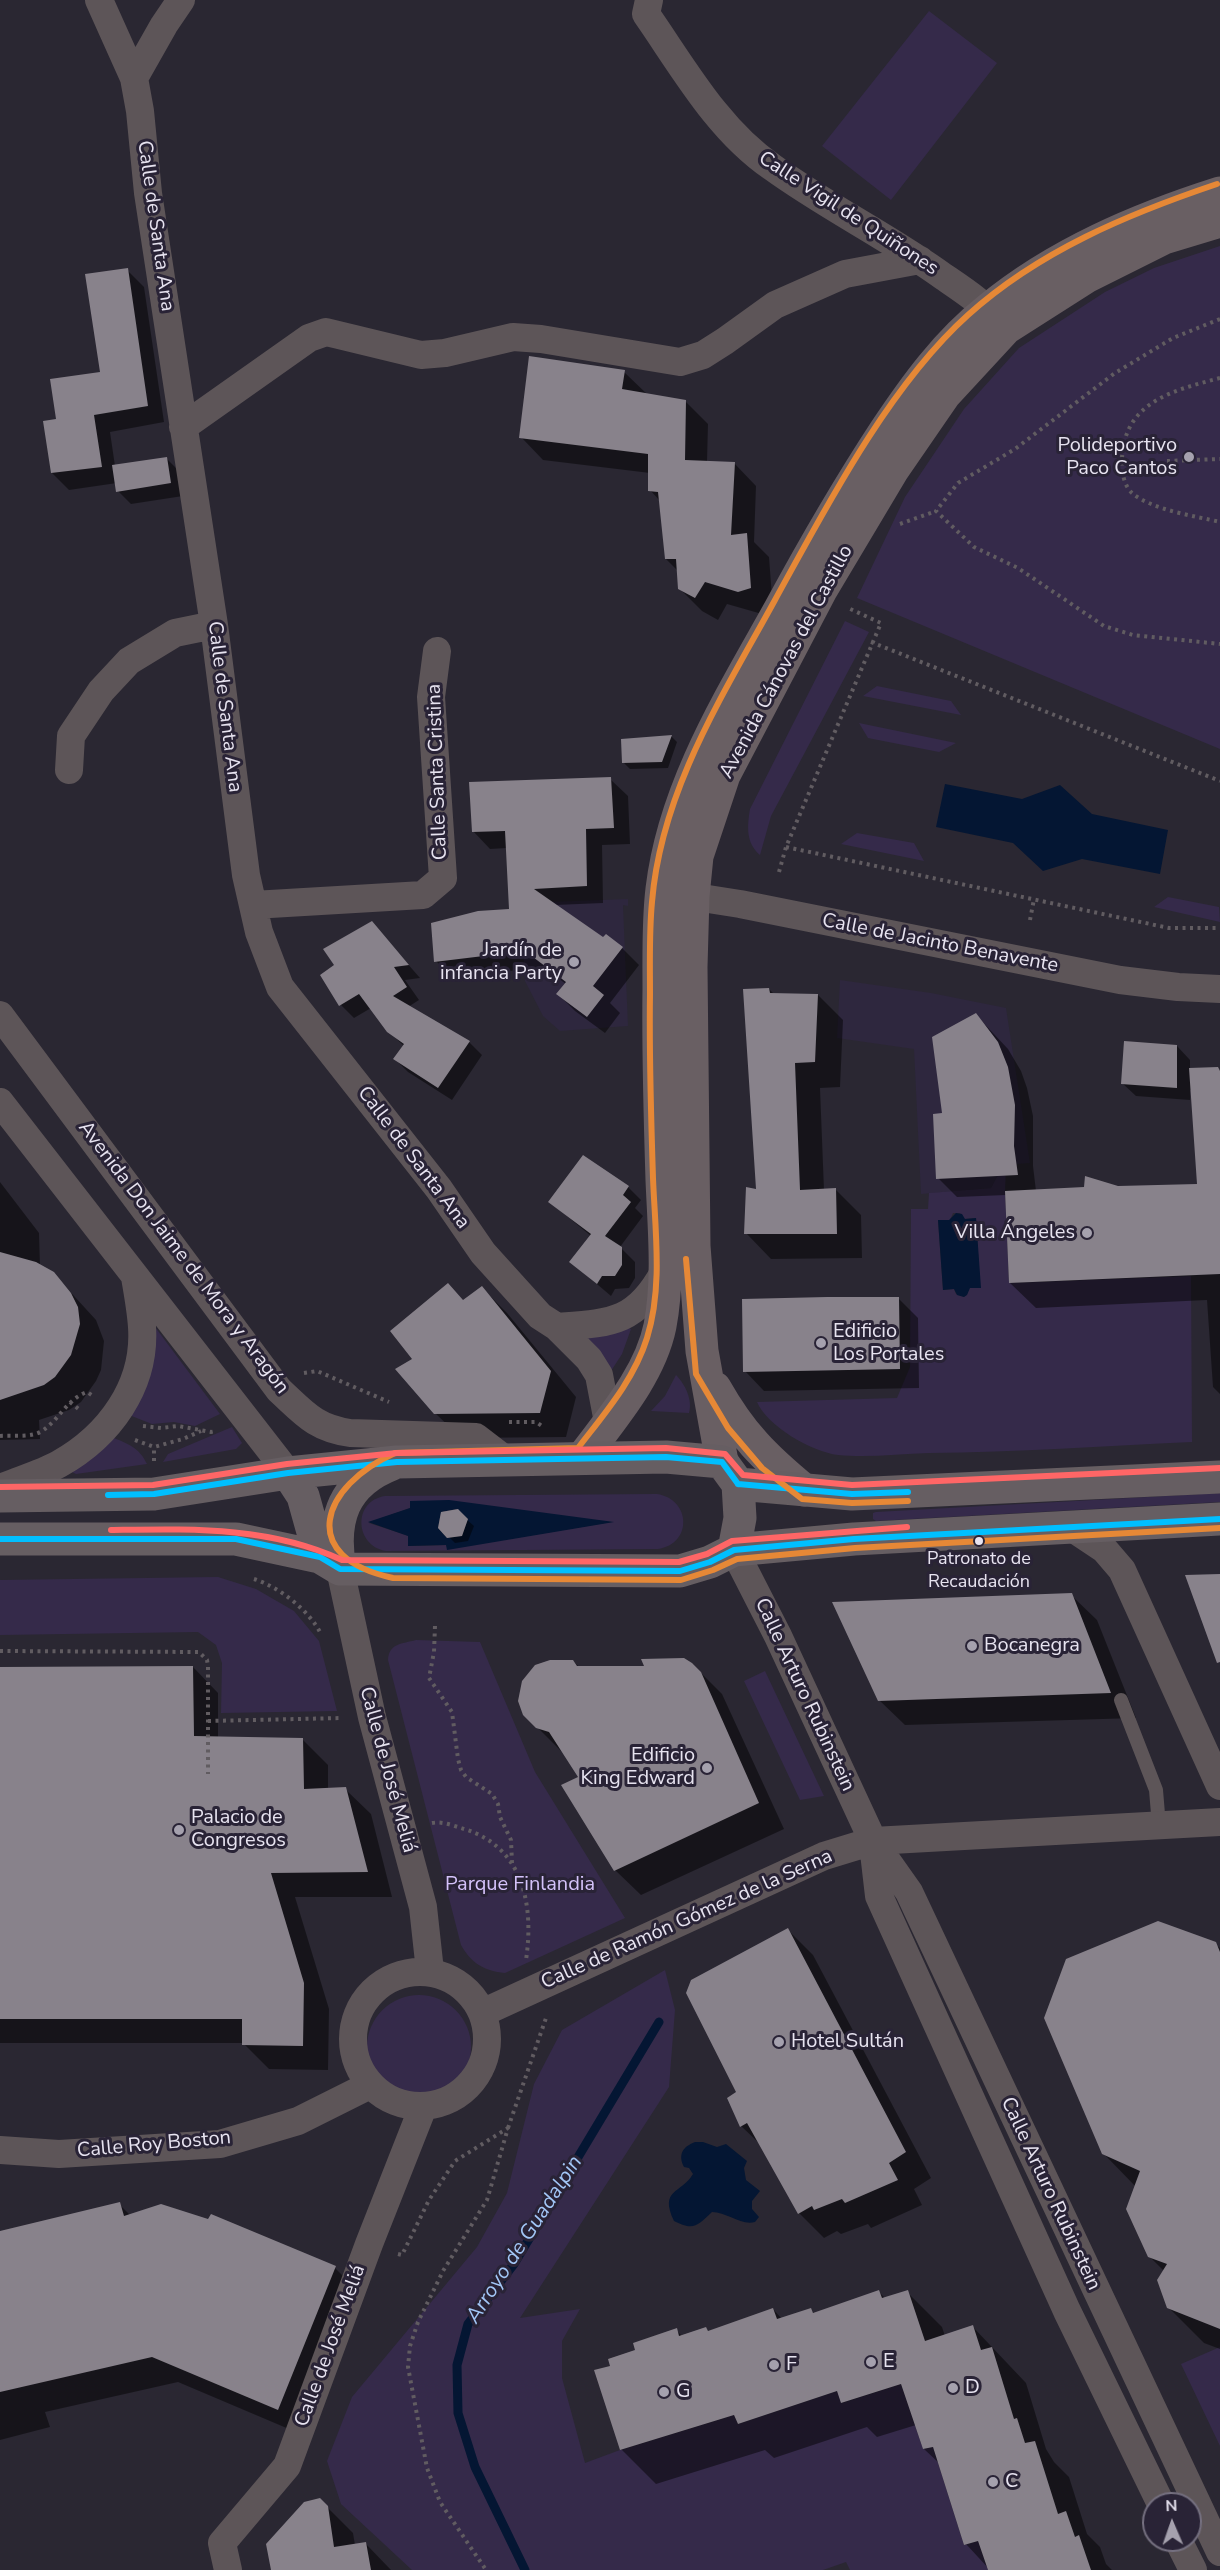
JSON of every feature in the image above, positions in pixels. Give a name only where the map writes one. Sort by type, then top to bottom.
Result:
[{"type":"main road","name":"Avenida Cánovas del Castillo","points":[[730,1473],[705,1371],[694,1246],[693,896],[697,856],[724,776],[821,590],[892,471],[997,318],[1059,261],[1135,222],[1220,193]]},
{"type":"main road","name":"Avenida Cánovas del Castillo","points":[[583,1457],[648,1360],[660,1326],[664,1272],[658,1083],[661,892],[673,834],[705,745],[805,562],[860,469],[916,384],[949,346],[997,318],[1086,277],[1137,250],[1164,238],[1220,220]]},
{"type":"main road","points":[[705,1371],[735,1423],[770,1462],[804,1490]]},
{"type":"main road","points":[[0,1496],[154,1494],[288,1473],[397,1462],[583,1457],[666,1456],[804,1490],[852,1494],[1220,1477]]},
{"type":"main road","points":[[333,1552],[338,1518],[351,1493],[374,1472],[397,1462]]},
{"type":"main road","points":[[288,1473],[333,1552]]},
{"type":"main road","points":[[730,1473],[740,1518],[734,1550]]},
{"type":"main road","points":[[0,1539],[236,1539],[333,1552],[393,1569],[680,1571],[710,1562],[734,1550],[854,1539],[1220,1519]]},
{"type":"street","name":"Calle de Santa Ana","points":[[99,0],[134,78],[140,111],[148,193],[214,625],[246,875],[259,932],[280,987],[440,1189],[483,1253],[540,1316],[556,1327],[589,1359],[599,1375],[608,1422]]},
{"type":"street","points":[[134,78],[164,25],[182,0]]},
{"type":"street","name":"Calle Vigil de Quiñones","points":[[643,5],[713,110],[744,146],[772,168],[920,260],[997,318]]},
{"type":"street","points":[[183,427],[309,338],[326,332],[421,355],[445,353],[513,338],[541,339],[680,362],[703,354],[725,341],[775,305],[845,274],[920,260]]},
{"type":"street","points":[[69,770],[71,736],[101,691],[129,661],[175,633],[214,625]]},
{"type":"street","name":"Calle Santa Cristina","points":[[253,905],[423,894],[443,878],[431,696],[437,651]]},
{"type":"street","name":"Calle de Jacinto Benavente","points":[[661,892],[693,896],[1120,980],[1220,989]]},
{"type":"street","name":"Avenida Don Jaime de Mora y Aragón","points":[[0,1015],[279,1390],[315,1423],[332,1431],[350,1433],[476,1437],[506,1460]]},
{"type":"street","points":[[0,1102],[288,1473]]},
{"type":"street","points":[[556,1327],[595,1324],[628,1314],[640,1307],[654,1290],[664,1272]]},
{"type":"street","points":[[0,1488],[59,1464],[106,1430],[137,1376],[142,1329],[135,1275]]},
{"type":"street","points":[[1071,1527],[1104,1549],[1122,1570],[1220,1786]]},
{"type":"street","name":"Calle Arturo Rubinstein","points":[[734,1550],[778,1636],[873,1842],[909,1892],[1220,2552]]},
{"type":"street","name":"Calle de José Meliá","points":[[333,1552],[372,1717],[423,1907],[430,1971]]},
{"type":"street","name":"Calle de Ramón Gómez de la Serna","points":[[482,2013],[824,1856],[873,1842],[1220,1822]]},
{"type":"street","name":"Calle Arturo Rubinstein","points":[[873,1842],[879,1896],[1067,2311],[1155,2492]]},
{"type":"street","points":[[430,1971],[457,1983],[471,1996],[482,2013],[488,2033],[486,2055],[477,2075],[463,2092],[444,2103],[423,2107],[403,2105],[370,2085],[358,2066],[352,2045],[354,2023],[363,2003],[378,1987],[397,1976],[430,1971]]},
{"type":"street","name":"Calle Roy Boston","points":[[0,2150],[58,2154],[219,2144],[298,2121],[370,2085]]},
{"type":"street","name":"Calle de José Meliá","points":[[228,2570],[222,2543],[287,2466],[369,2244],[423,2107]]},
{"type":"street","points":[[1184,2552],[1193,2570]]},
{"type":"lane","points":[[1121,1700],[1156,1790],[1160,1826]]},
{"type":"path","points":[[893,526],[936,511],[958,483],[1015,449],[1115,373],[1173,338],[1220,319]]},
{"type":"path","points":[[1220,378],[1168,393],[1145,407],[1127,436],[1122,450],[1122,467],[1130,492],[1144,501],[1220,522]]},
{"type":"path","points":[[1167,461],[1220,459]]},
{"type":"path","points":[[936,511],[974,547],[1018,568],[1104,626],[1133,636],[1220,644]]},
{"type":"path","points":[[779,872],[786,848],[871,642],[881,623],[844,607]]},
{"type":"path","points":[[871,642],[1220,781]]},
{"type":"path","points":[[786,848],[1169,928],[1220,928]]},
{"type":"path","points":[[1030,920],[1034,900]]},
{"type":"path","points":[[154,1447],[183,1439],[202,1430]]},
{"type":"path","points":[[435,1626],[434,1652],[429,1678],[452,1712],[461,1770],[466,1777],[492,1794],[498,1804],[500,1817],[511,1840],[512,1863]]},
{"type":"path","points":[[0,1651],[199,1652],[207,1660],[208,1666],[208,1774]]},
{"type":"path","points":[[208,1721],[372,1717]]},
{"type":"path","points":[[425,1824],[437,1822],[471,1831],[489,1841],[512,1863],[524,1886],[529,1913],[530,1932],[525,1962]]},
{"type":"path","points":[[486,2570],[440,2502],[427,2468],[408,2367],[410,2346],[418,2322],[442,2271],[487,2200],[508,2128],[546,2018]]},
{"type":"path","points":[[369,2244],[402,2255],[429,2200],[455,2161],[508,2128]]},
{"type":"shaded area","name":"Jardín de infancia Party","points":[[628,899],[628,906],[623,905],[628,1026],[560,1031],[543,1016],[525,981],[520,903]]},
{"type":"shaded area","points":[[840,980],[931,993],[1006,1008],[1030,1163],[1003,1165],[991,1188],[921,1194],[914,1049],[837,1038]]},
{"type":"green space","points":[[929,11],[997,63],[891,200],[822,146]]},
{"type":"green space","points":[[1220,246],[1220,749],[857,598],[905,497],[964,409],[1019,348],[1105,292],[1154,268]]},
{"type":"green space","points":[[845,621],[869,632],[771,816],[760,855],[750,840],[748,822],[750,809]]},
{"type":"green space","points":[[877,686],[951,701],[961,715],[863,696]]},
{"type":"green space","points":[[859,723],[956,743],[939,752],[868,738]]},
{"type":"green space","points":[[857,833],[914,843],[924,861],[841,844]]},
{"type":"green space","points":[[1168,897],[1219,907],[1220,922],[1154,907]]},
{"type":"green space","points":[[1003,1165],[1006,1165],[1009,1283],[1191,1276],[1192,1442],[849,1456],[827,1453],[804,1443],[780,1429],[762,1411],[757,1402],[897,1398],[910,1367],[911,1209],[928,1209],[929,1193],[991,1188]],"holes":[[[953,1213],[960,1213],[964,1219],[976,1218],[980,1288],[969,1288],[964,1297],[956,1294],[954,1289],[943,1290],[938,1221],[950,1220]]]},
{"type":"green space","points":[[155,1327],[220,1414],[195,1426],[174,1422],[152,1424],[129,1415]]},
{"type":"green space","points":[[628,1327],[631,1329],[622,1354],[611,1371],[578,1334]]},
{"type":"green space","points":[[676,1375],[687,1392],[690,1403],[689,1413],[651,1411],[665,1396]]},
{"type":"green space","points":[[232,1427],[242,1443],[236,1449],[163,1462],[168,1454]]},
{"type":"green space","points":[[111,1437],[137,1450],[147,1464],[76,1474],[72,1472]]},
{"type":"green space","points":[[1220,1493],[1220,1502],[876,1521],[873,1519],[873,1513],[876,1512]]},
{"type":"green space","points":[[657,1494],[676,1504],[683,1522],[682,1531],[677,1539],[658,1549],[386,1551],[368,1541],[363,1533],[362,1524],[367,1506],[374,1500],[385,1496]],"holes":[[[410,1502],[611,1522],[447,1549],[447,1545],[408,1546],[409,1536],[369,1523],[410,1508]]]},
{"type":"green space","points":[[218,1577],[256,1589],[294,1611],[319,1641],[337,1711],[221,1713],[222,1663],[216,1645],[198,1632],[0,1635],[0,1580]]},
{"type":"green space","name":"Parque Finlandia","points":[[416,1640],[480,1642],[535,1772],[625,1918],[505,1973],[479,1965],[465,1951],[461,1945],[388,1660],[394,1647]]},
{"type":"green space","points":[[765,1671],[824,1796],[800,1800],[744,1681]]},
{"type":"green space","points":[[665,1970],[675,2010],[669,2087],[520,2318],[580,2309],[562,2341],[562,2378],[585,2463],[734,2415],[738,2424],[837,2391],[842,2403],[901,2384],[923,2449],[933,2447],[964,2545],[978,2541],[988,2570],[850,2570],[846,2562],[823,2570],[412,2570],[341,2504],[327,2461],[352,2397],[477,2247],[507,2193],[534,2084],[562,2030]]},
{"type":"green space","points":[[419,1995],[439,1999],[456,2010],[467,2027],[471,2047],[467,2067],[456,2084],[439,2095],[419,2099],[399,2095],[382,2084],[371,2067],[367,2047],[371,2027],[382,2010],[399,1999]]},
{"type":"green space","points":[[1220,2347],[1220,2446],[1181,2364]]},
{"type":"water","points":[[945,784],[1022,799],[1060,785],[1092,814],[1168,830],[1160,874],[1082,859],[1043,871],[1013,843],[936,827]]},
{"type":"water","points":[[956,1213],[962,1214],[965,1219],[976,1218],[981,1288],[970,1288],[964,1297],[957,1295],[954,1289],[943,1290],[938,1220],[949,1220]]},
{"type":"water","points":[[449,1500],[614,1522],[447,1550],[446,1545],[408,1546],[408,1536],[368,1522],[410,1508],[410,1501]],"holes":[[[457,1509],[468,1519],[462,1536],[447,1538],[438,1528],[441,1512]]]},
{"type":"water","points":[[695,2142],[717,2147],[726,2144],[747,2161],[744,2168],[746,2180],[760,2191],[752,2201],[752,2209],[759,2217],[755,2222],[744,2222],[712,2212],[695,2226],[686,2226],[674,2221],[670,2211],[670,2197],[693,2174],[689,2168],[684,2167],[681,2155],[687,2146]]},
{"type":"building","points":[[128,268],[148,406],[94,415],[102,467],[51,473],[43,421],[56,419],[50,379],[100,372],[85,274]]},
{"type":"building","points":[[529,356],[625,370],[622,389],[686,400],[685,460],[735,462],[731,535],[747,533],[751,588],[738,592],[705,582],[695,598],[678,589],[676,559],[665,559],[658,492],[648,491],[648,454],[519,438]]},
{"type":"building","points":[[167,457],[171,483],[116,492],[112,465]]},
{"type":"building","points":[[672,735],[662,762],[622,763],[621,739]]},
{"type":"building","points":[[611,777],[614,828],[586,829],[587,886],[534,889],[603,937],[606,934],[623,947],[593,986],[604,995],[587,1017],[556,994],[566,982],[525,951],[434,962],[431,923],[478,911],[509,909],[505,831],[472,832],[469,782]]},
{"type":"building","points":[[372,921],[409,965],[394,967],[407,987],[393,996],[470,1041],[438,1088],[393,1059],[404,1044],[387,1032],[359,994],[339,1006],[320,975],[334,965],[323,949]]},
{"type":"building","points":[[769,988],[770,993],[818,994],[815,1062],[795,1063],[800,1190],[836,1188],[837,1234],[744,1234],[746,1187],[756,1189],[743,989]]},
{"type":"building","points":[[976,1013],[998,1042],[1008,1067],[1015,1105],[1014,1146],[1018,1175],[936,1179],[933,1114],[942,1113],[932,1037]]},
{"type":"building","points":[[1124,1041],[1177,1045],[1177,1088],[1121,1084]]},
{"type":"building","name":"Villa Ángeles","points":[[1218,1067],[1220,1071],[1220,1274],[1009,1283],[1005,1191],[1084,1187],[1085,1176],[1118,1186],[1197,1184],[1189,1068]]},
{"type":"building","points":[[583,1155],[629,1186],[623,1195],[631,1202],[605,1236],[622,1247],[622,1265],[615,1276],[602,1276],[597,1284],[569,1262],[591,1234],[548,1202]]},
{"type":"building","points":[[0,1252],[36,1262],[54,1272],[71,1293],[78,1307],[80,1324],[71,1355],[55,1377],[44,1385],[0,1400]]},
{"type":"building","points":[[448,1283],[463,1300],[482,1286],[551,1371],[540,1413],[434,1414],[395,1369],[412,1359],[390,1331]]},
{"type":"building","name":"Edificio Los Portales","points":[[899,1297],[900,1369],[743,1372],[742,1299]]},
{"type":"building","points":[[458,1509],[468,1519],[462,1536],[447,1538],[438,1528],[441,1512]]},
{"type":"building","points":[[1220,1574],[1220,1662],[1217,1663],[1185,1575]]},
{"type":"building","name":"Bocanegra","points":[[1072,1593],[1111,1693],[878,1701],[832,1602]]},
{"type":"building","name":"Edificio King Edward","points":[[684,1658],[701,1672],[759,1803],[614,1871],[561,1785],[578,1777],[549,1732],[536,1728],[523,1715],[518,1701],[522,1681],[535,1665],[550,1660],[573,1660],[577,1666],[644,1666],[641,1659]]},
{"type":"building","name":"Palacio de Congresos","points":[[193,1666],[194,1736],[303,1738],[304,1789],[346,1787],[368,1872],[271,1873],[304,1983],[303,2046],[242,2045],[242,2019],[0,2019],[0,1667]]},
{"type":"building","points":[[1158,1921],[1216,1942],[1220,1952],[1220,2329],[1167,2308],[1157,2280],[1167,2264],[1148,2257],[1126,2209],[1140,2171],[1102,2154],[1044,2018],[1066,1959]]},
{"type":"building","name":"Hotel Sultán","points":[[788,1928],[906,2152],[889,2163],[898,2180],[845,2203],[842,2199],[814,2210],[812,2206],[798,2214],[747,2123],[740,2127],[727,2098],[736,2092],[686,1993],[691,1980]]},
{"type":"building","points":[[120,2202],[124,2216],[161,2204],[208,2219],[211,2214],[336,2266],[278,2410],[152,2357],[0,2392],[0,2231]]},
{"type":"building","points":[[879,2290],[882,2298],[908,2290],[925,2341],[973,2325],[981,2350],[992,2347],[1014,2419],[1017,2418],[1025,2443],[1035,2441],[1058,2514],[1066,2511],[1075,2537],[1079,2535],[1091,2570],[988,2570],[978,2541],[964,2545],[933,2447],[923,2449],[901,2384],[841,2403],[837,2391],[738,2424],[734,2415],[620,2450],[594,2370],[610,2366],[608,2359],[635,2350],[633,2343],[677,2328],[679,2336],[706,2327],[708,2331],[773,2308],[777,2319],[811,2308],[813,2313]]},
{"type":"building","points":[[320,2498],[328,2506],[334,2547],[366,2542],[371,2570],[271,2570],[266,2544],[304,2502]]},
{"type":"waterway","name":"Arroyo de Guadalpin","points":[[525,2570],[475,2467],[458,2413],[457,2365],[468,2324],[514,2264],[659,2022]]},
{"type":"transit line","points":[[1217,184],[1118,222],[1055,253],[995,292],[939,344],[912,376],[861,449],[816,526],[697,745],[668,821],[658,861],[650,925],[650,1086],[657,1258],[655,1299],[647,1338],[634,1368],[617,1396],[578,1448],[395,1453],[370,1467],[350,1484],[336,1502],[330,1520],[331,1538],[342,1554],[362,1568],[393,1578],[681,1580],[713,1570],[737,1559],[855,1548],[1220,1528]]},
{"type":"transit line","points":[[686,1259],[696,1374],[728,1428],[762,1468],[802,1499],[852,1503],[908,1501]]},
{"type":"transit line","points":[[0,1487],[153,1485],[287,1464],[397,1453],[666,1448],[725,1454],[743,1475],[852,1485],[1220,1468]]},
{"type":"transit line","points":[[108,1495],[154,1494],[288,1473],[397,1462],[666,1457],[722,1462],[738,1484]]},
{"type":"transit line","points":[[738,1484],[852,1494],[908,1492]]},
{"type":"transit line","points":[[0,1539],[236,1539],[320,1557],[340,1569],[680,1571],[710,1562],[734,1550],[854,1539],[1220,1519]]},
{"type":"transit line","points":[[111,1530],[200,1530],[258,1535],[314,1549],[342,1560],[679,1562],[707,1554],[732,1541],[907,1527]]},
{"type":"place","name":"Polideportivo Paco Cantos","points":[[1189,457]]},
{"type":"place","name":"Jardín de infancia Party","points":[[574,962]]},
{"type":"place","name":"Villa Ángeles","points":[[1087,1233]]},
{"type":"place","name":"Edificio Los Portales","points":[[821,1343]]},
{"type":"place","name":"Patronato de Recaudación","points":[[979,1541]]},
{"type":"place","name":"Bocanegra","points":[[972,1646]]},
{"type":"place","name":"Edificio King Edward","points":[[707,1768]]},
{"type":"place","name":"Palacio de Congresos","points":[[179,1830]]},
{"type":"place","name":"Hotel Sultán","points":[[779,2042]]},
{"type":"place","name":"E","points":[[871,2362]]},
{"type":"place","name":"F","points":[[774,2365]]},
{"type":"place","name":"D","points":[[953,2388]]},
{"type":"place","name":"G","points":[[664,2392]]},
{"type":"place","name":"C","points":[[993,2482]]}]
